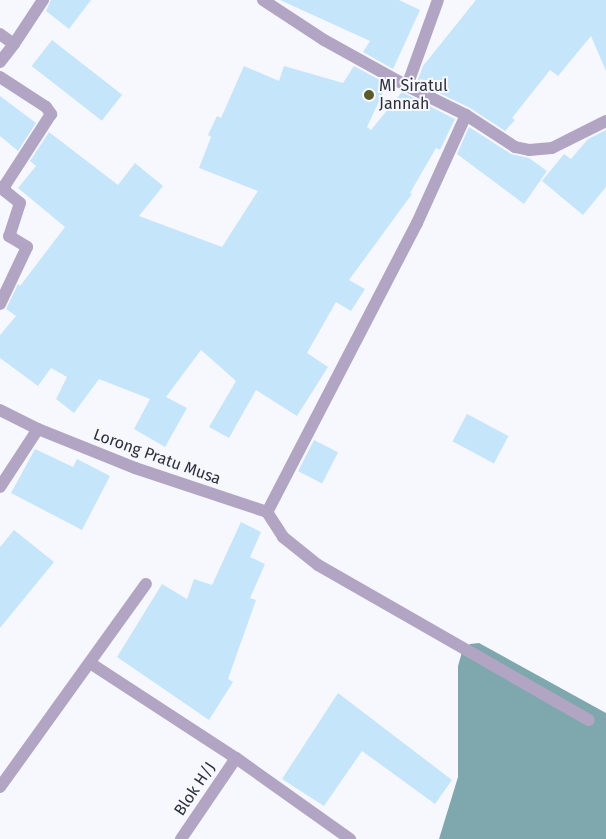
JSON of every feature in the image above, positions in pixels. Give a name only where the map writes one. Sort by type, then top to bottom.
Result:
[{"type":"street","points":[[0,62],[43,0]]},
{"type":"street","points":[[263,0],[282,15],[407,86],[466,115],[515,147],[529,150],[552,148],[606,121]]},
{"type":"street","points":[[407,86],[438,0]]},
{"type":"street","points":[[0,34],[14,44]]},
{"type":"street","points":[[0,77],[46,107],[51,114],[5,185],[5,191],[20,203],[9,236],[27,247],[0,304]]},
{"type":"street","points":[[466,115],[417,223],[267,512],[284,537],[318,564],[589,720]]},
{"type":"street","name":"Lorong Pratu Musa","points":[[0,410],[38,429],[135,468],[267,512]]},
{"type":"street","points":[[0,486],[38,429]]},
{"type":"street","points":[[0,787],[146,584]]},
{"type":"street","points":[[90,663],[236,758],[350,839]]},
{"type":"street","name":"Blok H/J","points":[[181,839],[236,758]]},
{"type":"water","points":[[479,643],[606,713],[606,839],[439,839],[458,777],[458,666],[462,652],[470,644]]},
{"type":"building","points":[[51,0],[91,0],[69,29],[46,11]]},
{"type":"building","points":[[280,0],[399,0],[420,10],[393,69],[363,52],[370,41]]},
{"type":"building","points":[[476,0],[606,0],[606,71],[591,36],[558,76],[550,70],[512,118],[515,120],[505,131],[470,108],[417,82],[423,66]]},
{"type":"building","points":[[52,40],[122,95],[102,121],[32,66]]},
{"type":"building","points":[[244,66],[279,81],[284,66],[343,83],[354,66],[387,84],[367,127],[371,130],[402,92],[455,119],[440,150],[436,148],[410,193],[412,194],[349,280],[365,289],[351,311],[336,302],[307,353],[328,367],[297,416],[256,390],[229,438],[209,427],[236,381],[201,350],[166,397],[187,408],[165,447],[134,429],[150,399],[99,379],[74,413],[56,399],[67,377],[51,368],[38,386],[0,358],[0,335],[16,316],[6,309],[18,284],[20,286],[65,227],[18,188],[36,166],[30,161],[49,132],[118,185],[135,163],[163,186],[139,216],[222,247],[258,191],[199,168],[211,137],[208,135],[217,116],[221,118]]},
{"type":"building","points":[[0,96],[36,123],[18,151],[0,136]]},
{"type":"building","points":[[469,127],[511,154],[529,158],[547,171],[524,204],[457,154]]},
{"type":"building","points":[[606,130],[606,187],[583,215],[542,181],[564,154],[571,159],[588,139]]},
{"type":"building","points":[[467,414],[508,436],[494,463],[452,441]]},
{"type":"building","points":[[314,440],[338,452],[322,483],[298,471]]},
{"type":"building","points":[[35,449],[73,467],[77,459],[110,476],[82,530],[11,493]]},
{"type":"building","points":[[241,522],[261,532],[250,557],[265,564],[250,598],[256,600],[228,679],[233,682],[209,720],[117,657],[162,584],[187,599],[194,579],[212,585]]},
{"type":"building","points":[[14,530],[54,562],[0,628],[0,547]]},
{"type":"building","points":[[338,693],[452,780],[435,804],[362,751],[324,806],[282,779]]},
{"type":"place","name":"MI Siratul Jannah","points":[[369,95]]}]
